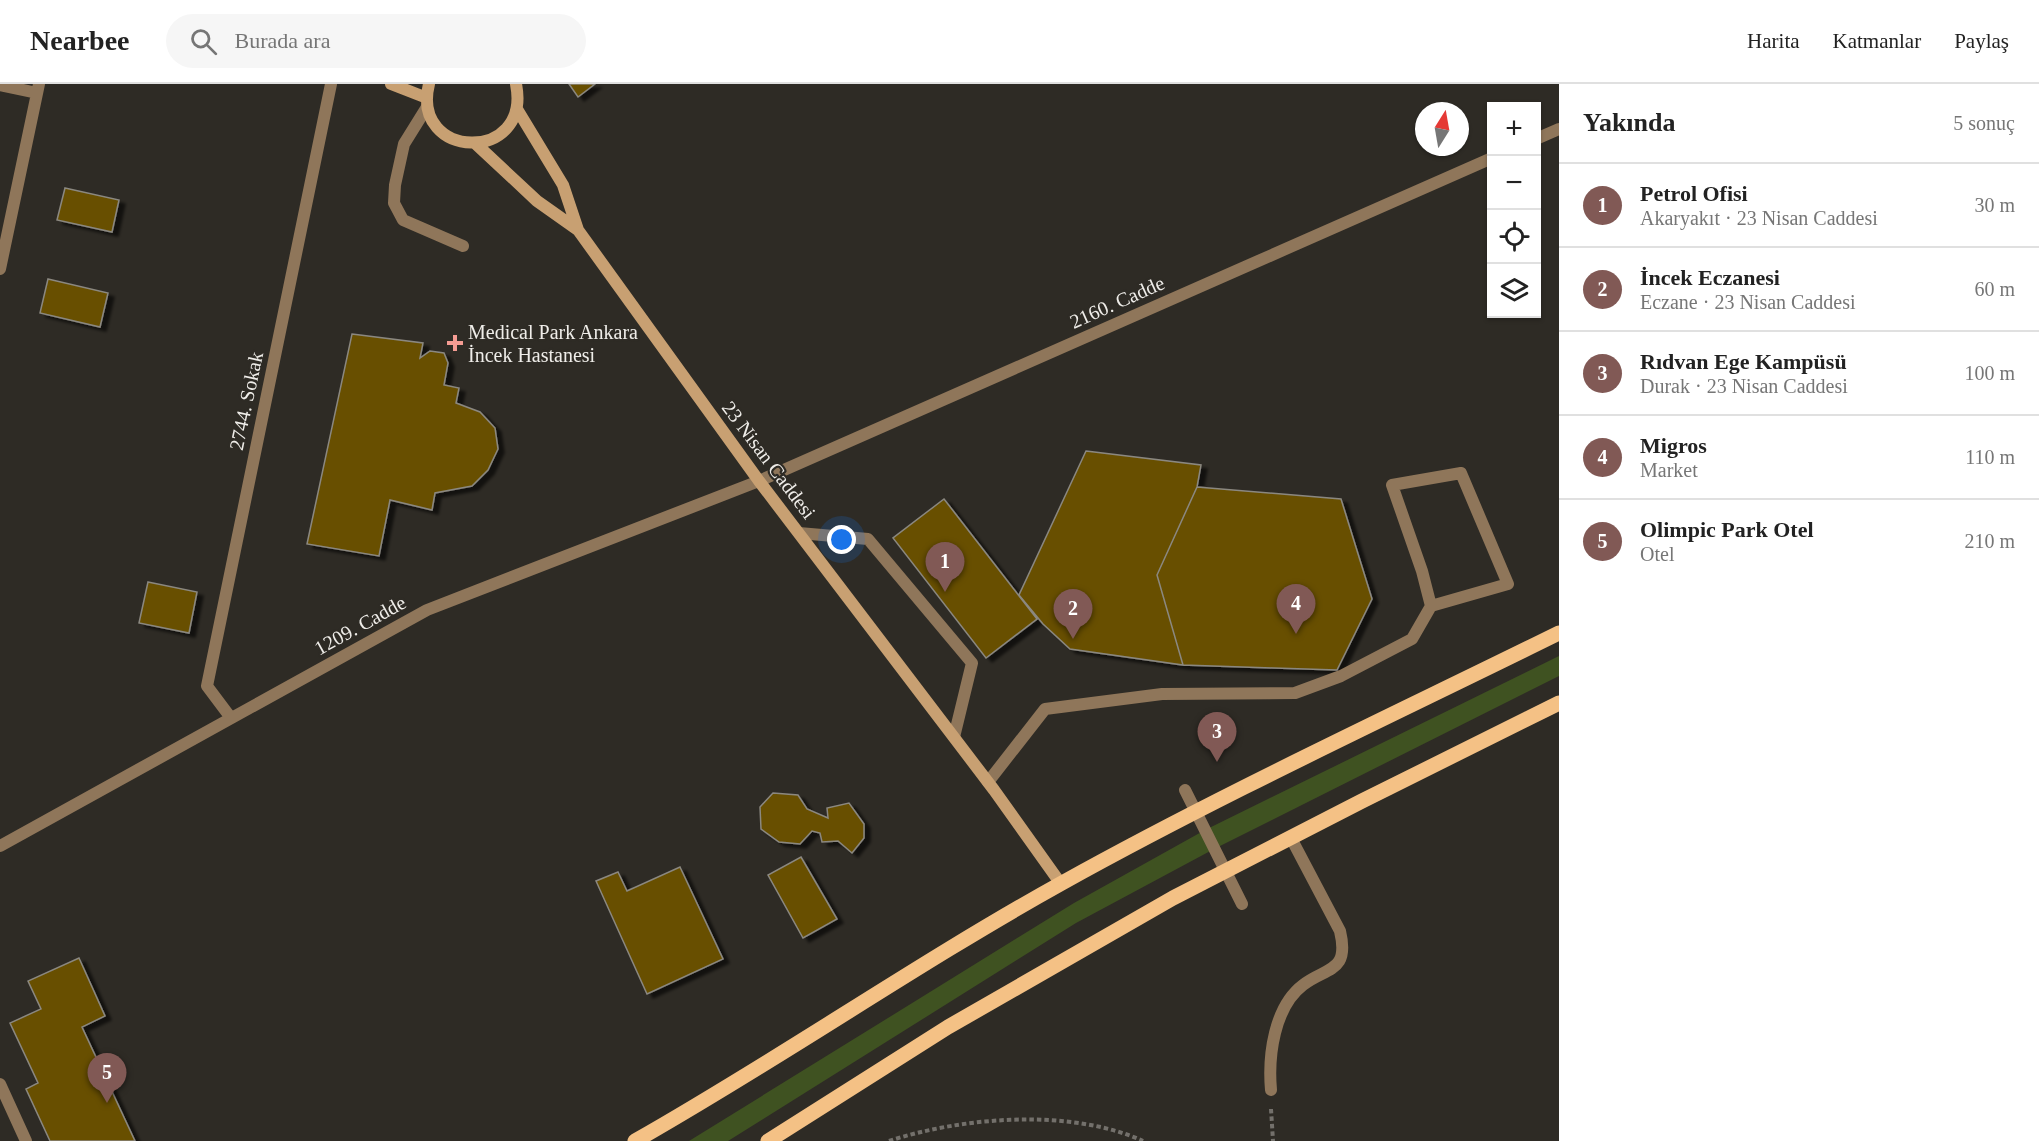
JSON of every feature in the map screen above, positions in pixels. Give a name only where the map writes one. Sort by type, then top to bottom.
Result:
[{"type":"main road","points":[[391,84],[427,103]]},
{"type":"main road","points":[[429,84],[427,103],[432,120],[439,130],[448,137],[461,142],[476,144],[490,141],[502,133],[511,122],[517,109],[516,84]]},
{"type":"main road","name":"23 Nisan Caddesi","points":[[517,109],[562,186],[578,230],[759,481],[988,782],[1061,884]]},
{"type":"main road","name":"23 Nisan Caddesi","points":[[476,144],[537,201],[578,230]]},
{"type":"main road","points":[[635,1141],[1061,884],[1196,812],[1559,633]]},
{"type":"main road","points":[[768,1141],[948,1027],[1173,898],[1559,703]]},
{"type":"street","name":"2744. Sokak","points":[[231,718],[207,686],[331,84]]},
{"type":"street","points":[[0,85],[38,88],[0,269]]},
{"type":"street","points":[[427,103],[404,144],[395,184],[394,203],[403,220],[463,246]]},
{"type":"street","points":[[1541,137],[1559,129]]},
{"type":"street","name":"2160. Cadde","points":[[759,481],[1487,160]]},
{"type":"street","points":[[988,782],[1045,709],[1161,694],[1295,693],[1341,676],[1412,639],[1431,606],[1508,584],[1461,473],[1392,485],[1422,571],[1431,606]]},
{"type":"street","name":"1209. Cadde","points":[[0,846],[427,610],[759,481]]},
{"type":"street","points":[[799,533],[868,539],[972,663],[954,737]]},
{"type":"street","points":[[1185,789],[1242,904]]},
{"type":"street","points":[[1270,1089],[1270,1055],[1280,1019],[1302,986],[1333,969],[1342,952],[1340,931],[1291,838]]},
{"type":"street","points":[[0,1084],[26,1141]]},
{"type":"path","points":[[1270,1089],[1273,1141]]},
{"type":"path","points":[[889,1141],[942,1127],[1013,1120],[1049,1120],[1086,1125],[1123,1132],[1143,1141]]},
{"type":"green space","points":[[1559,656],[1559,676],[1214,849],[1076,923],[728,1141],[689,1141],[1074,903],[1205,830]]},
{"type":"building","points":[[569,84],[595,84],[578,97]]},
{"type":"building","points":[[65,188],[119,200],[112,232],[57,220]]},
{"type":"building","points":[[48,279],[108,293],[100,327],[40,313]]},
{"type":"building","points":[[352,334],[423,343],[420,358],[430,351],[444,353],[448,363],[444,385],[459,388],[456,403],[480,412],[495,428],[498,449],[488,470],[472,486],[435,493],[432,510],[390,500],[379,556],[307,544]]},
{"type":"building","points":[[1086,451],[1201,465],[1197,487],[1157,575],[1183,665],[1070,649],[1043,624],[1019,595]]},
{"type":"building","points":[[1197,487],[1341,499],[1372,599],[1337,670],[1183,665],[1157,575]]},
{"type":"building","points":[[944,499],[1037,619],[986,658],[893,538]]},
{"type":"building","points":[[148,582],[197,592],[189,633],[139,623]]},
{"type":"building","points":[[773,793],[798,795],[807,809],[828,818],[827,808],[849,803],[864,824],[864,838],[852,853],[838,841],[822,842],[820,833],[812,831],[800,844],[779,842],[761,829],[760,807]]},
{"type":"building","points":[[801,857],[837,919],[803,938],[768,875]]},
{"type":"building","points":[[680,867],[723,959],[647,994],[596,881],[618,872],[627,891]]},
{"type":"building","points":[[79,958],[105,1016],[82,1027],[135,1141],[50,1141],[26,1089],[38,1083],[10,1023],[41,1009],[28,981]]},
{"type":"place","name":"Medical Park Ankara İncek Hastanesi","points":[[455,343]]},
{"type":"place","name":"Petrol Ofisi","points":[[945,592]]},
{"type":"place","name":"Migros","points":[[1296,634]]},
{"type":"place","name":"İncek Eczanesi","points":[[1073,639]]},
{"type":"place","name":"Rıdvan Ege Kampüsü","points":[[1217,762]]},
{"type":"place","name":"Olimpic Park Otel","points":[[107,1103]]}]
